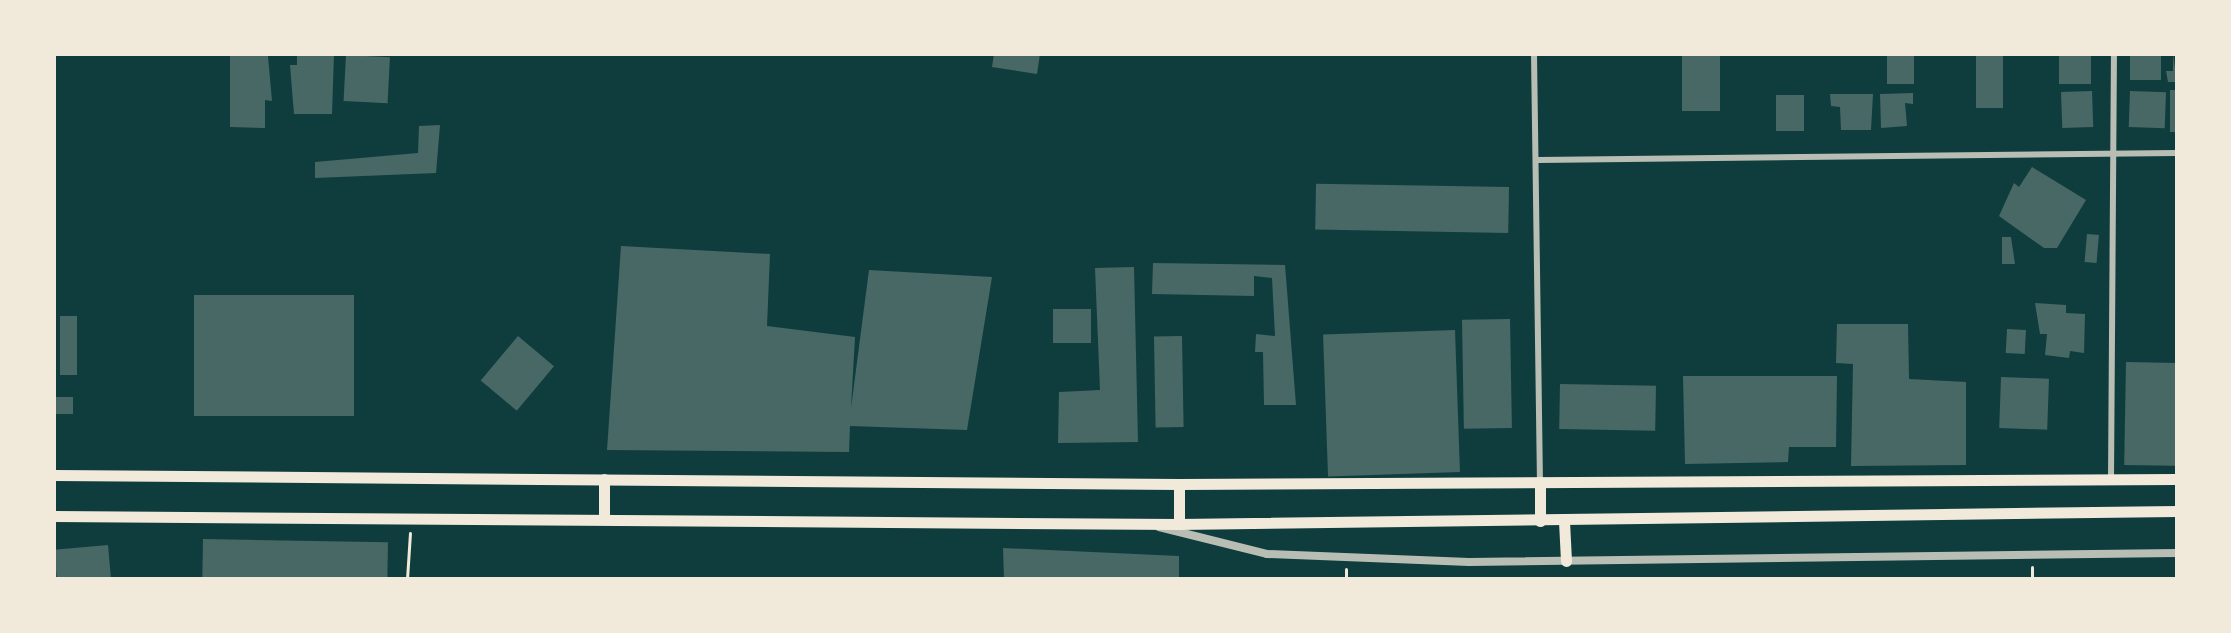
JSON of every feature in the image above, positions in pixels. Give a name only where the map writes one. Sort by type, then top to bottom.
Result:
[{"type":"highway","points":[[54,475],[1179,484],[2177,479]]},
{"type":"highway","points":[[604,479],[604,519]]},
{"type":"highway","points":[[1540,482],[1540,521]]},
{"type":"highway","points":[[1179,484],[1179,524]]},
{"type":"highway","points":[[54,516],[1179,524],[2177,511]]},
{"type":"highway","points":[[1564,521],[1566,561]]},
{"type":"street","points":[[1534,54],[1538,160],[1540,482]]},
{"type":"street","points":[[2111,480],[2117,153],[2114,54]]},
{"type":"street","points":[[1538,160],[2177,153]]},
{"type":"street","points":[[1143,524],[1267,554],[1566,561],[2177,553]]},
{"type":"path","points":[[407,579],[411,517]]},
{"type":"building","points":[[297,54],[334,54],[332,114],[294,114],[290,65],[297,65]]},
{"type":"building","points":[[994,54],[1040,54],[1037,74],[992,67]]},
{"type":"building","points":[[1682,54],[1720,54],[1720,111],[1682,111]]},
{"type":"building","points":[[1887,54],[1914,54],[1914,84],[1887,84]]},
{"type":"building","points":[[2059,54],[2091,54],[2091,84],[2059,84]]},
{"type":"building","points":[[2130,54],[2161,54],[2161,80],[2130,80]]},
{"type":"building","points":[[2173,54],[2177,82],[2168,82],[2166,71],[2173,71]]},
{"type":"building","points":[[230,55],[268,56],[272,101],[265,100],[265,128],[230,127]]},
{"type":"building","points":[[346,55],[390,57],[388,103],[344,101]]},
{"type":"building","points":[[1976,56],[2003,56],[2003,108],[1976,108]]},
{"type":"building","points":[[2170,90],[2177,90],[2177,132],[2170,132]]},
{"type":"building","points":[[2092,91],[2093,127],[2062,128],[2061,92]]},
{"type":"building","points":[[2130,91],[2166,92],[2165,128],[2129,127]]},
{"type":"building","points":[[1913,93],[1913,104],[1905,103],[1907,126],[1881,128],[1880,94]]},
{"type":"building","points":[[1830,94],[1873,94],[1871,130],[1841,130],[1840,107],[1831,106]]},
{"type":"building","points":[[1776,95],[1804,95],[1804,131],[1776,131]]},
{"type":"building","points":[[440,125],[436,173],[315,178],[315,162],[418,153],[419,126]]},
{"type":"building","points":[[2032,167],[2086,200],[2057,248],[2044,248],[1999,216],[2014,183],[2019,187]]},
{"type":"building","points":[[1316,184],[1509,187],[1508,233],[1315,230]]},
{"type":"building","points":[[2087,234],[2099,235],[2097,263],[2085,262]]},
{"type":"building","points":[[2002,237],[2011,237],[2015,264],[2002,264]]},
{"type":"building","points":[[621,246],[770,254],[767,326],[855,337],[851,408],[869,270],[992,277],[967,430],[850,426],[849,452],[607,450]]},
{"type":"building","points":[[1153,263],[1285,265],[1296,405],[1264,405],[1263,352],[1255,352],[1256,334],[1275,336],[1272,278],[1254,276],[1254,296],[1152,294]]},
{"type":"building","points":[[1134,267],[1138,442],[1058,443],[1059,392],[1100,390],[1095,268]]},
{"type":"building","points":[[194,295],[354,295],[354,416],[194,416]]},
{"type":"building","points":[[2035,303],[2066,305],[2066,313],[2085,314],[2084,353],[2070,351],[2069,358],[2045,355],[2047,334],[2040,334]]},
{"type":"building","points":[[1053,309],[1091,309],[1091,343],[1053,343]]},
{"type":"building","points":[[60,316],[77,316],[77,375],[60,375]]},
{"type":"building","points":[[1510,319],[1512,428],[1464,429],[1462,320]]},
{"type":"building","points":[[1837,324],[1908,324],[1909,379],[1966,382],[1966,465],[1851,466],[1853,364],[1836,363]]},
{"type":"building","points":[[2007,329],[2026,330],[2025,354],[2006,353]]},
{"type":"building","points":[[1455,330],[1460,472],[1328,477],[1323,335]]},
{"type":"building","points":[[518,336],[554,366],[517,411],[481,380]]},
{"type":"building","points":[[1154,336],[1182,336],[1184,427],[1156,427]]},
{"type":"building","points":[[2126,362],[2177,363],[2175,466],[2124,465]]},
{"type":"building","points":[[1683,376],[1837,376],[1836,447],[1789,447],[1788,462],[1685,464]]},
{"type":"building","points":[[2001,377],[2049,379],[2047,430],[1999,428]]},
{"type":"building","points":[[1560,384],[1656,386],[1655,431],[1559,429]]},
{"type":"building","points":[[54,397],[73,397],[73,414],[54,414]]},
{"type":"building","points":[[203,539],[388,542],[387,579],[202,579]]},
{"type":"building","points":[[108,545],[111,579],[57,579],[54,550]]},
{"type":"building","points":[[1003,548],[1179,556],[1179,579],[1004,579]]}]
